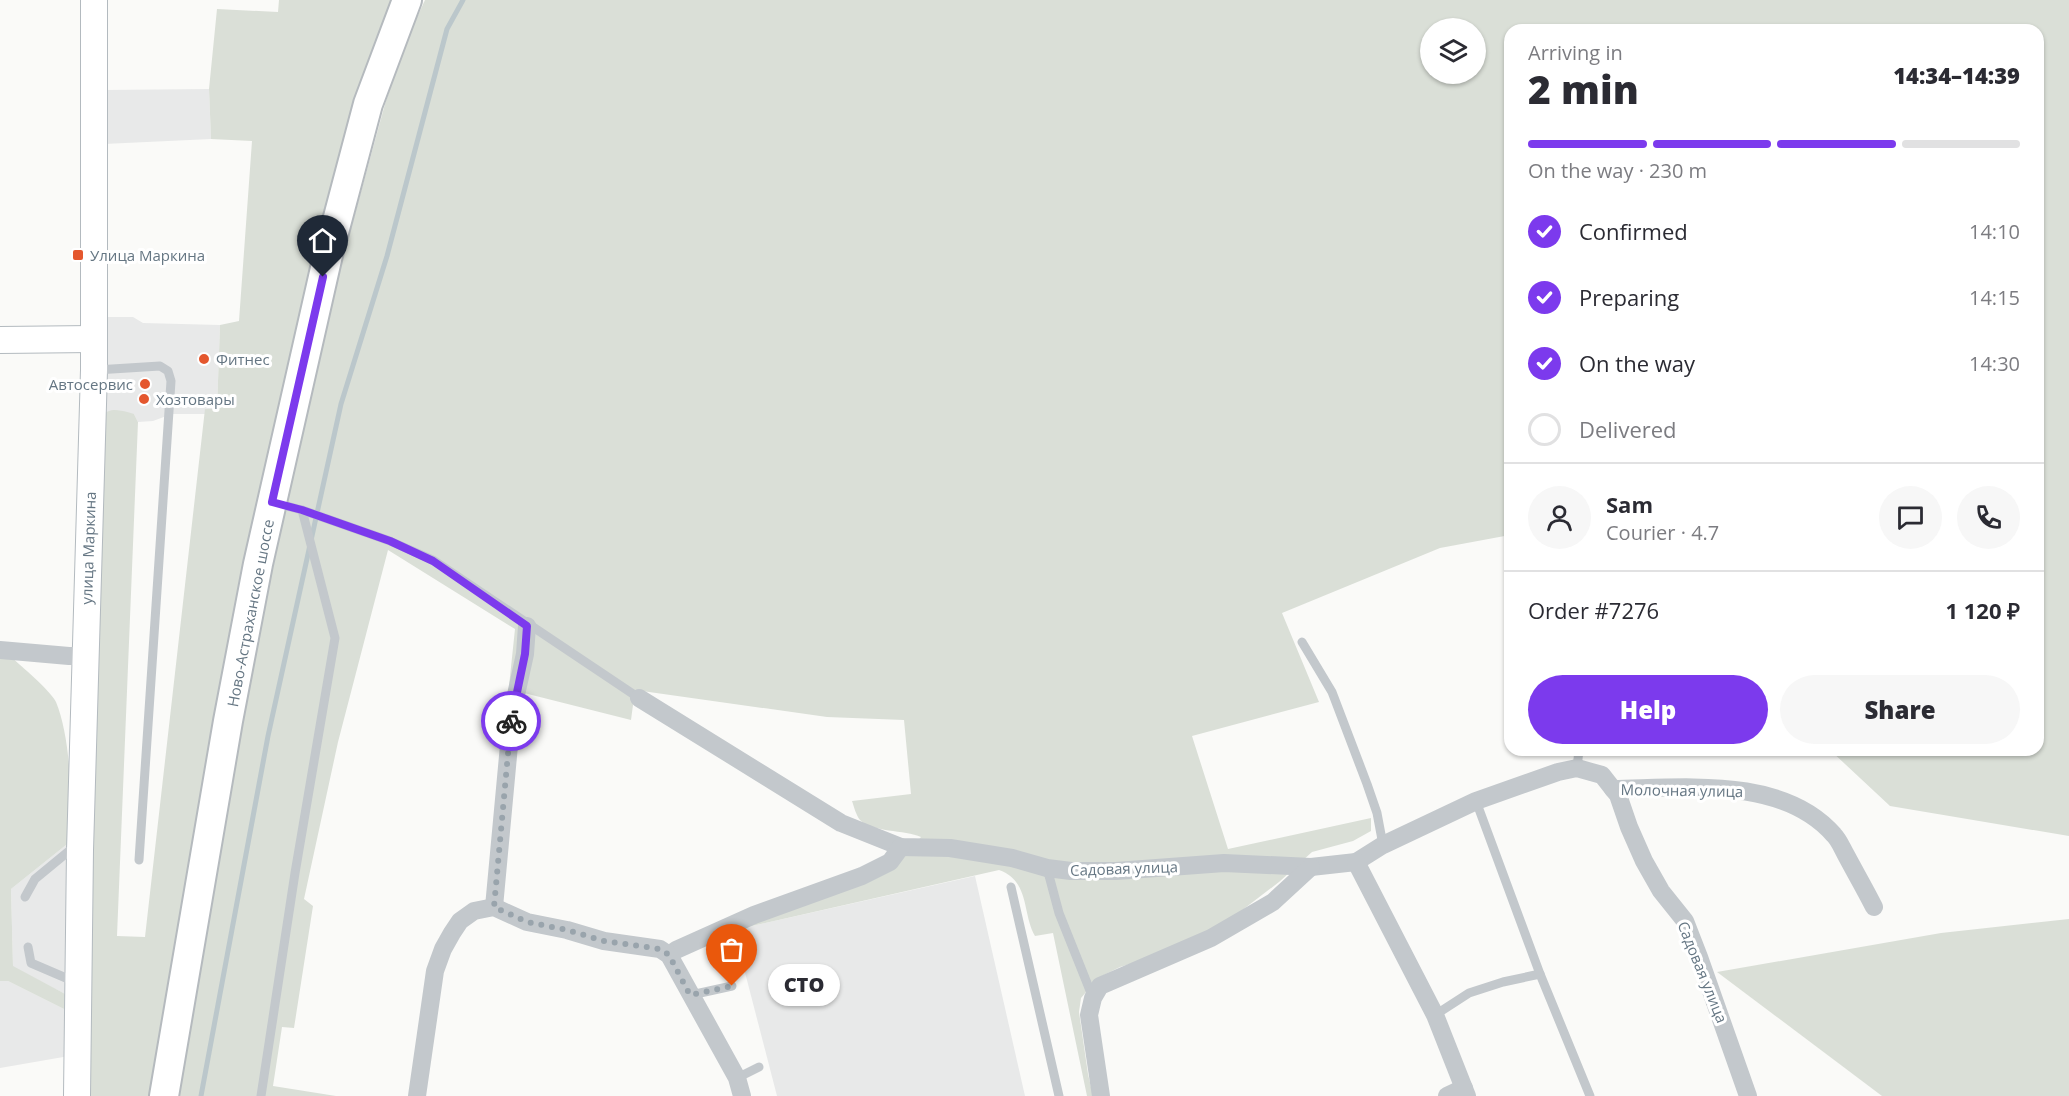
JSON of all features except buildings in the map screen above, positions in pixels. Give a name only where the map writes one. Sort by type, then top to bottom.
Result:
[{"type":"main road","name":"Ново-Астраханское шоссе","points":[[164,1096],[228,721],[258,564],[328,255],[368,104],[407,0]]},
{"type":"street","name":"улица Маркина","points":[[77,1096],[80,850],[94,370],[94,0]]},
{"type":"street","points":[[0,340],[93,339]]},
{"type":"street","points":[[494,907],[512,713],[525,654],[527,626]]},
{"type":"street","points":[[0,650],[85,656]]},
{"type":"street","name":"Садовая улица","points":[[639,698],[841,823],[901,847],[950,848],[1071,871],[1224,863],[1311,867],[1356,862]]},
{"type":"street","name":"Молочная улица","points":[[1356,862],[1383,845],[1476,801],[1558,772],[1578,759],[1602,775],[1613,789],[1681,788],[1752,791],[1809,813],[1835,835],[1874,906]]},
{"type":"street","name":"Садовая улица","points":[[1613,789],[1618,795],[1644,861],[1661,891],[1685,921],[1748,1096]]},
{"type":"street","points":[[669,955],[754,915],[862,876],[890,862],[901,847]]},
{"type":"street","points":[[1356,862],[1435,1015],[1465,1092],[1447,1096]]},
{"type":"street","points":[[1101,1096],[1089,1015],[1093,998],[1100,986],[1211,938],[1273,902],[1311,867]]},
{"type":"street","points":[[417,1096],[435,971],[443,949],[460,921],[474,911],[494,907],[527,922],[567,930],[604,941],[660,949],[669,955],[740,1087]]},
{"type":"lane","points":[[94,370],[160,366],[168,371],[171,381],[139,860]]},
{"type":"lane","points":[[272,502],[302,510],[390,541],[433,561],[527,626],[639,698]]},
{"type":"lane","points":[[261,1096],[295,873],[335,638],[302,510]]},
{"type":"lane","points":[[1302,642],[1332,692],[1374,803],[1383,845]]},
{"type":"lane","points":[[1476,801],[1540,974],[1590,1096]]},
{"type":"lane","points":[[25,897],[35,879],[69,851],[80,850]]},
{"type":"lane","points":[[1047,868],[1059,913],[1093,998]]},
{"type":"lane","points":[[1011,887],[1059,1096]]},
{"type":"lane","points":[[28,947],[31,963],[66,978],[78,980]]},
{"type":"lane","points":[[1435,1015],[1469,993],[1503,982],[1540,974]]},
{"type":"lane","points":[[690,995],[732,986]]},
{"type":"lane","points":[[740,1087],[759,1067]]},
{"type":"shaded area","points":[[279,0],[394,0],[156,1096],[87,1096],[102,416],[109,411],[121,411],[134,414],[138,422],[117,936],[145,937],[205,409],[217,409],[220,325],[239,321],[252,141],[211,139],[209,89],[217,9],[278,12]]},
{"type":"shaded area","points":[[425,0],[2069,0],[2069,836],[1890,806],[1836,756],[2044,756],[2044,24],[1504,24],[1504,536],[1440,548],[1282,613],[1319,702],[1192,736],[1228,849],[1371,818],[1371,831],[1353,841],[1312,852],[1279,882],[1232,918],[1166,953],[1120,967],[1098,978],[1081,998],[1079,1012],[1093,1096],[1087,1096],[1053,933],[1035,936],[1021,890],[1009,875],[999,870],[734,930],[904,857],[921,837],[865,824],[860,820],[852,801],[911,794],[904,720],[827,717],[635,690],[631,720],[524,693],[509,686],[515,629],[388,550],[338,742],[304,899],[313,906],[294,1028],[282,1027],[273,1086],[336,1096],[178,1096],[269,562],[342,261],[385,104],[407,39]]},
{"type":"shaded area","points":[[209,89],[211,139],[104,144],[104,90]]},
{"type":"shaded area","points":[[103,317],[133,317],[143,323],[220,325],[217,409],[205,414],[172,414],[153,421],[138,422],[134,414],[102,416]]},
{"type":"shaded area","points":[[0,653],[10,656],[53,697],[65,734],[71,789],[71,841],[11,889],[13,966],[69,996],[68,1011],[8,981],[0,981]]},
{"type":"shaded area","points":[[71,841],[69,996],[13,967],[11,889]]},
{"type":"shaded area","points":[[975,876],[1025,1096],[777,1096],[734,930]]},
{"type":"shaded area","points":[[2069,919],[2069,1096],[1882,1096],[1717,972],[1941,933]]},
{"type":"shaded area","points":[[0,981],[8,981],[68,1011],[69,1056],[0,1068]]},
{"type":"waterway","points":[[201,1096],[268,736],[341,404],[387,256],[447,29],[463,0]]},
{"type":"way so far","points":[[511,721],[494,907],[527,922],[567,930],[604,941],[660,949],[669,955],[690,995],[732,986]]},
{"type":"place","name":"Улица Маркина","points":[[78,255]]},
{"type":"place","name":"Фитнес","points":[[204,359]]},
{"type":"place","name":"Автосервис","points":[[145,384]]},
{"type":"place","name":"Хозтовары","points":[[144,399]]},
{"type":"place","name":"СТО","points":[[732,986]]},
{"type":"route","points":[[323,277],[272,502],[302,510],[390,541],[433,561],[527,626],[525,654],[511,721]]}]
